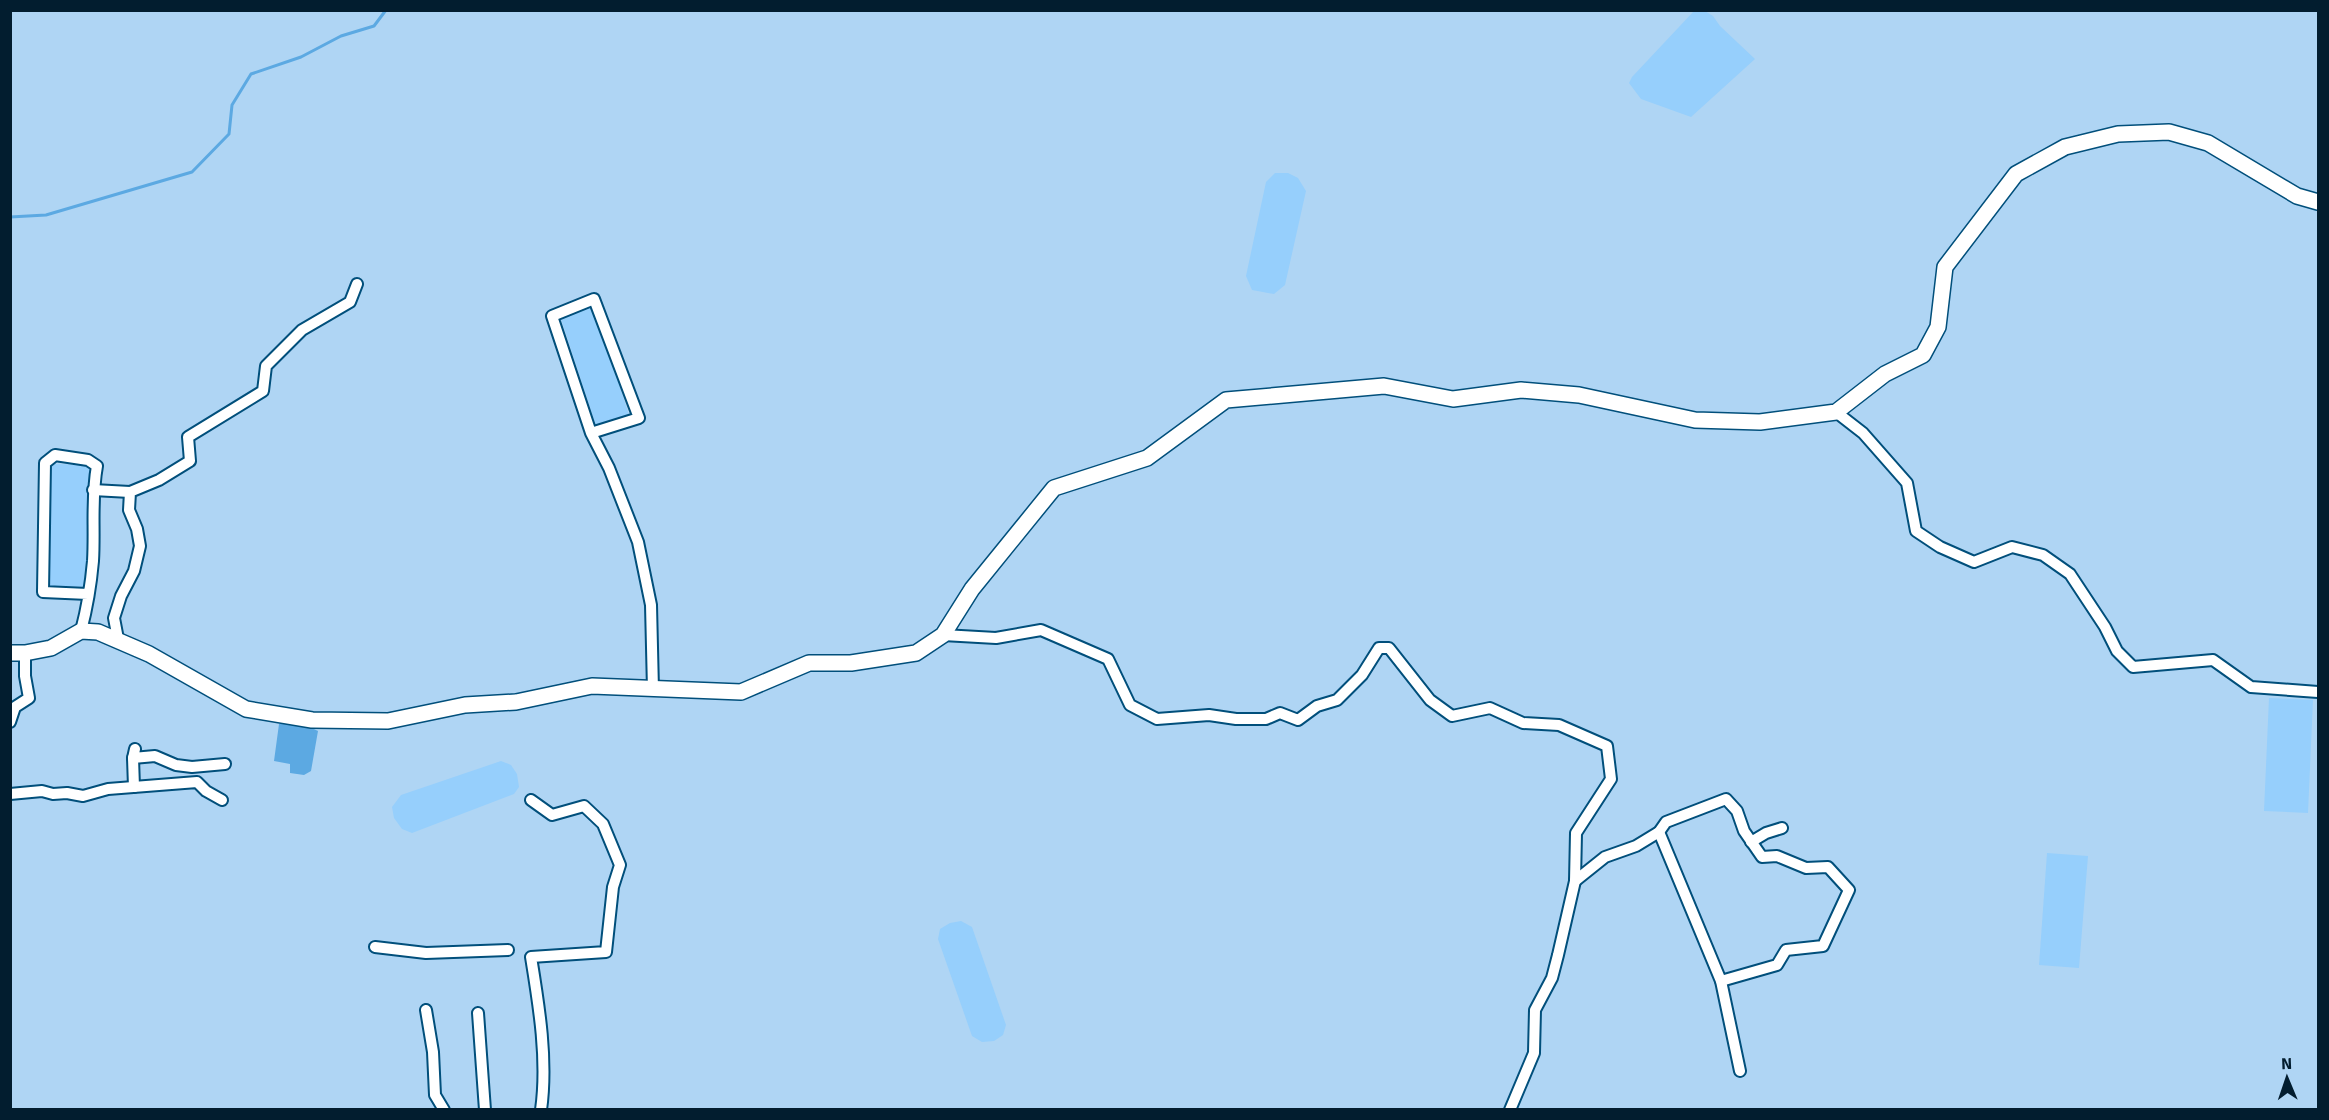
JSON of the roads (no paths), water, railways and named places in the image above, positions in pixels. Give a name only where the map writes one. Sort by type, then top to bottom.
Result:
[{"type":"main road","points":[[18,653],[51,648],[81,631],[98,632],[149,654],[246,709],[312,720],[388,721],[465,705],[516,702],[592,686],[741,692],[809,663],[851,663],[916,653],[943,635],[972,589],[1054,488],[1147,458],[1226,400],[1384,386],[1453,399],[1521,390],[1579,395],[1695,420],[1760,422],[1836,412],[1885,374],[1923,355],[1938,327],[1945,267],[2016,174],[2065,147],[2118,134],[2169,132],[2208,143],[2297,196],[2319,202]]},
{"type":"street","points":[[93,490],[130,492],[159,480],[190,461],[188,437],[263,391],[266,366],[302,330],[350,302],[357,284]]},
{"type":"street","points":[[591,433],[639,418],[594,299],[552,316],[591,433],[609,468],[639,542],[651,605],[653,690]]},
{"type":"street","points":[[1836,412],[1863,433],[1907,483],[1916,531],[1940,548],[1974,562],[2012,547],[2043,555],[2070,574],[2105,627],[2117,651],[2133,667],[2213,660],[2251,687],[2319,692]]},
{"type":"street","points":[[81,631],[88,594],[93,561],[93,490],[96,466],[88,460],[55,455],[45,463],[43,592],[88,594]]},
{"type":"street","points":[[118,639],[114,618],[121,596],[134,571],[140,546],[137,530],[129,510],[130,492]]},
{"type":"street","points":[[943,635],[996,638],[1041,630],[1108,659],[1130,705],[1157,719],[1209,715],[1236,719],[1266,719],[1280,713],[1298,720],[1317,706],[1337,700],[1362,675],[1379,648],[1389,648],[1430,700],[1452,716],[1490,708],[1523,723],[1559,725],[1607,746],[1611,780],[1576,833],[1575,881],[1552,978],[1534,1010],[1534,1053],[1510,1110]]},
{"type":"street","points":[[10,722],[15,707],[29,698],[18,653]]},
{"type":"street","points":[[134,787],[134,754],[155,756],[176,765],[192,767],[225,764]]},
{"type":"street","points":[[10,794],[42,791],[83,796],[108,789],[197,782],[206,791],[222,800]]},
{"type":"street","points":[[1575,881],[1605,857],[1636,846],[1659,832],[1666,822],[1726,799],[1737,811],[1744,831],[1762,857],[1777,856],[1806,868],[1828,867],[1849,890],[1823,946],[1786,950],[1777,965],[1721,981]]},
{"type":"street","points":[[531,800],[552,816],[584,806],[603,825],[620,865],[612,887],[606,952],[531,957],[542,1056],[544,1089],[541,1110]]},
{"type":"street","points":[[1751,842],[1766,833],[1782,828]]},
{"type":"street","points":[[1659,832],[1721,981],[1740,1071]]},
{"type":"street","points":[[375,947],[426,953],[508,950]]},
{"type":"street","points":[[426,1010],[433,1052],[435,1095],[444,1110]]},
{"type":"street","points":[[478,1013],[485,1110]]},
{"type":"waterway","points":[[10,217],[46,215],[192,172],[229,134],[232,105],[251,74],[301,57],[341,36],[374,26],[386,10]]}]
